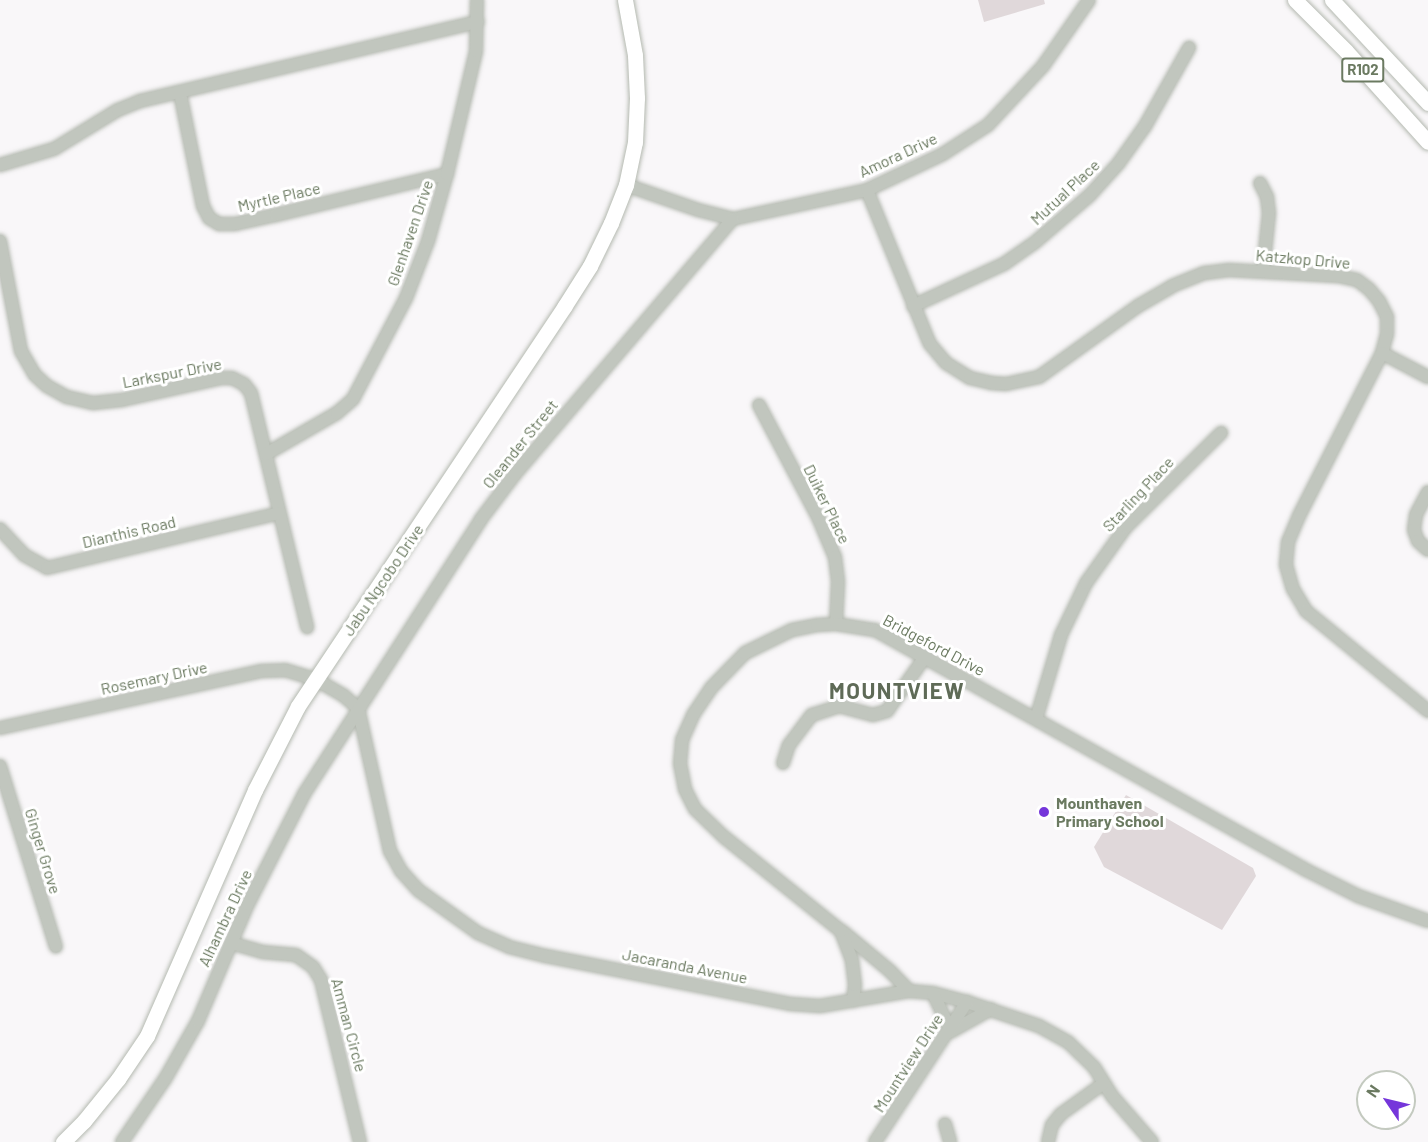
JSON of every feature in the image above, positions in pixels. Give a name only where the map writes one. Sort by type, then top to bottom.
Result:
[{"type":"main road","name":"Jabu Ngcobo Drive","points":[[63,1142],[84,1122],[118,1080],[147,1036],[255,790],[282,736],[315,680],[569,299],[611,223],[626,185],[635,142],[637,98],[635,55],[625,0]]},
{"type":"main road","name":"R102","points":[[1295,0],[1346,51],[1428,142]]},
{"type":"main road","name":"R102","points":[[1332,0],[1428,103]]},
{"type":"street","name":"Glenhaven Drive","points":[[266,454],[337,414],[353,399],[406,298],[428,241],[447,174],[476,51],[477,0]]},
{"type":"street","name":"Amora Drive","points":[[626,185],[698,210],[732,219],[867,190],[943,154],[988,125],[1043,66],[1089,0]]},
{"type":"street","points":[[0,165],[54,149],[118,110],[140,101],[478,21]]},
{"type":"street","name":"Mutual Place","points":[[913,306],[1004,264],[1033,244],[1090,195],[1118,164],[1145,126],[1189,48]]},
{"type":"street","name":"Myrtle Place","points":[[180,93],[203,206],[209,218],[219,224],[235,224],[447,174]]},
{"type":"street","points":[[1260,183],[1267,197],[1269,213],[1263,271]]},
{"type":"street","name":"Katzkop Drive","points":[[867,190],[930,344],[946,363],[970,378],[991,383],[1005,384],[1039,377],[1172,286],[1213,272],[1263,271],[1338,276],[1357,280],[1369,289],[1379,301],[1387,317],[1387,334],[1382,353],[1299,516],[1288,542],[1286,565],[1293,589],[1306,611],[1428,711]]},
{"type":"street","name":"Oleander Street","points":[[358,708],[482,519],[515,474],[732,219]]},
{"type":"street","name":"Larkspur Drive","points":[[0,241],[21,351],[35,375],[47,386],[67,397],[93,403],[122,400],[221,378],[232,378],[244,384],[251,393],[307,627]]},
{"type":"street","points":[[1382,353],[1428,377]]},
{"type":"street","name":"Duiker Place","points":[[759,405],[818,517],[835,557],[838,582],[836,624]]},
{"type":"street","name":"Starling Place","points":[[1036,718],[1061,635],[1086,583],[1125,527],[1221,433]]},
{"type":"street","points":[[1428,492],[1416,515],[1414,530],[1418,541],[1428,550]]},
{"type":"street","name":"Dianthis Road","points":[[0,529],[24,555],[47,568],[279,513]]},
{"type":"street","name":"Bridgeford Drive","points":[[909,991],[890,971],[842,931],[724,837],[695,809],[685,789],[680,764],[682,740],[693,715],[711,688],[745,653],[792,630],[836,624],[875,630],[1306,870],[1358,896],[1428,921]]},
{"type":"street","points":[[783,763],[789,746],[812,716],[839,706],[873,715],[887,711],[925,657]]},
{"type":"street","name":"Rosemary Drive","points":[[0,728],[261,671],[285,670],[315,680]]},
{"type":"street","points":[[315,680],[344,696],[358,708]]},
{"type":"street","name":"Alhambra Drive","points":[[122,1142],[165,1079],[198,1021],[231,943],[304,794],[358,708]]},
{"type":"street","name":"Jacaranda Avenue","points":[[358,708],[390,852],[401,871],[418,890],[478,933],[509,947],[546,956],[791,1004],[820,1006],[909,991],[933,993],[991,1009],[1039,1026],[1068,1042],[1094,1067],[1134,1123],[1152,1142]]},
{"type":"street","name":"Ginger Grove","points":[[0,766],[56,946]]},
{"type":"street","points":[[842,931],[852,960],[855,985],[853,1001]]},
{"type":"street","name":"Amman Circle","points":[[231,943],[262,952],[296,955],[313,967],[321,980],[360,1142]]},
{"type":"street","points":[[933,993],[947,1032],[991,1009]]},
{"type":"street","name":"Mountview Drive","points":[[875,1142],[967,1002]]},
{"type":"street","points":[[1048,1142],[1053,1125],[1061,1114],[1104,1083]]},
{"type":"street","points":[[945,1124],[950,1142]]},
{"type":"shaded area","points":[[978,0],[1044,0],[1045,4],[984,22]]},
{"type":"shaded area","points":[[1126,795],[1253,868],[1256,876],[1222,930],[1104,867],[1094,847]]},
{"type":"place","name":"Mounthaven Primary School","points":[[1044,812]]},
{"type":"district","name":"MOUNTVIEW","points":[[897,691]]}]
